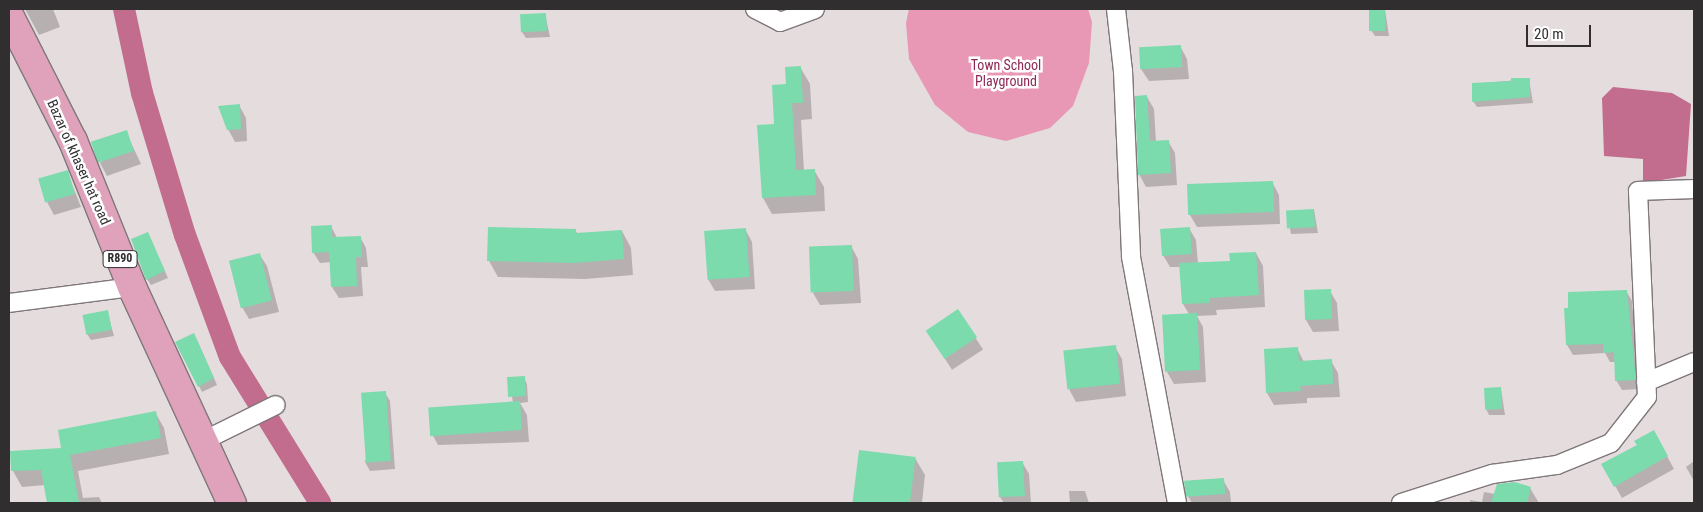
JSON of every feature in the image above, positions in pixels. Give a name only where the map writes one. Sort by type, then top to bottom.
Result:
[{"type":"main road","name":"Bazar of khaser hat road","points":[[9,15],[73,141],[132,287],[215,436],[232,503]]},
{"type":"street","points":[[755,9],[780,22],[815,9]]},
{"type":"street","points":[[1116,9],[1122,71],[1131,257],[1177,503]]},
{"type":"street","points":[[1401,503],[1492,474],[1557,465],[1611,442],[1647,397],[1638,192],[1694,189]]},
{"type":"street","points":[[9,303],[132,287]]},
{"type":"street","points":[[1646,382],[1694,362]]},
{"type":"street","points":[[215,436],[276,405]]},
{"type":"green space","name":"Town School Playground","points":[[909,9],[1088,9],[1092,22],[1089,63],[1073,106],[1050,128],[1006,141],[968,132],[935,105],[909,59],[906,23]]},
{"type":"shaded area","points":[[1613,87],[1672,93],[1691,104],[1686,176],[1643,183],[1643,159],[1604,156],[1602,98]]},
{"type":"building","points":[[1369,9],[1385,9],[1385,31],[1369,31]]},
{"type":"building","points":[[546,13],[547,31],[521,32],[520,14]]},
{"type":"building","points":[[1181,45],[1182,67],[1140,69],[1139,47]]},
{"type":"building","points":[[801,66],[803,103],[792,103],[796,170],[815,169],[816,195],[762,198],[757,125],[774,124],[772,85],[786,84],[785,67]]},
{"type":"building","points":[[1511,78],[1530,78],[1530,97],[1472,102],[1472,83],[1511,81]]},
{"type":"building","points":[[1147,95],[1150,141],[1169,140],[1171,173],[1138,175],[1135,96]]},
{"type":"building","points":[[240,104],[241,129],[227,130],[218,106]]},
{"type":"building","points":[[127,130],[134,151],[98,163],[91,142]]},
{"type":"building","points":[[68,170],[75,194],[45,203],[38,179]]},
{"type":"building","points":[[1273,181],[1274,212],[1188,215],[1187,184]]},
{"type":"building","points":[[1314,209],[1315,227],[1287,228],[1286,210]]},
{"type":"building","points":[[332,225],[332,237],[361,236],[362,257],[356,257],[357,286],[331,287],[329,252],[312,253],[311,226]]},
{"type":"building","points":[[488,227],[576,229],[576,233],[622,230],[624,259],[575,263],[487,261]]},
{"type":"building","points":[[1190,227],[1192,254],[1162,256],[1160,229]]},
{"type":"building","points":[[746,228],[749,277],[708,280],[704,231]]},
{"type":"building","points":[[148,232],[165,271],[146,280],[131,239]]},
{"type":"building","points":[[852,245],[854,291],[811,292],[809,247]]},
{"type":"building","points":[[1256,252],[1259,295],[1210,298],[1210,303],[1182,304],[1179,263],[1230,261],[1229,253]]},
{"type":"building","points":[[260,253],[272,301],[241,308],[229,261]]},
{"type":"building","points":[[1331,289],[1332,319],[1305,320],[1304,290]]},
{"type":"building","points":[[1627,290],[1636,380],[1615,381],[1614,352],[1603,353],[1603,344],[1566,345],[1564,308],[1568,308],[1568,292]]},
{"type":"building","points":[[958,309],[977,337],[945,359],[926,331]]},
{"type":"building","points":[[108,310],[112,330],[86,335],[82,315]]},
{"type":"building","points":[[1197,313],[1200,370],[1165,372],[1162,315]]},
{"type":"building","points":[[194,333],[214,378],[198,387],[175,342]]},
{"type":"building","points":[[1116,345],[1120,384],[1067,389],[1063,351]]},
{"type":"building","points":[[1298,347],[1299,361],[1332,359],[1333,384],[1300,386],[1301,391],[1266,393],[1264,349]]},
{"type":"building","points":[[525,376],[526,396],[508,397],[507,377]]},
{"type":"building","points":[[1501,387],[1502,409],[1485,410],[1484,388]]},
{"type":"building","points":[[386,391],[391,461],[366,463],[361,393]]},
{"type":"building","points":[[520,401],[522,430],[430,436],[428,407]]},
{"type":"building","points":[[156,411],[161,438],[70,455],[79,503],[47,503],[41,470],[11,471],[10,451],[61,448],[58,430]]},
{"type":"building","points":[[1654,430],[1668,456],[1614,487],[1601,464],[1637,445],[1634,441]]},
{"type":"building","points":[[859,450],[916,457],[910,503],[853,503]]},
{"type":"building","points":[[1023,461],[1025,496],[999,497],[997,462]]},
{"type":"building","points":[[1224,478],[1225,494],[1185,497],[1184,481]]},
{"type":"building","points":[[1515,482],[1531,487],[1527,503],[1491,503],[1497,484]]},
{"type":"waterway","points":[[124,9],[142,93],[185,235],[230,357],[320,503]]}]
